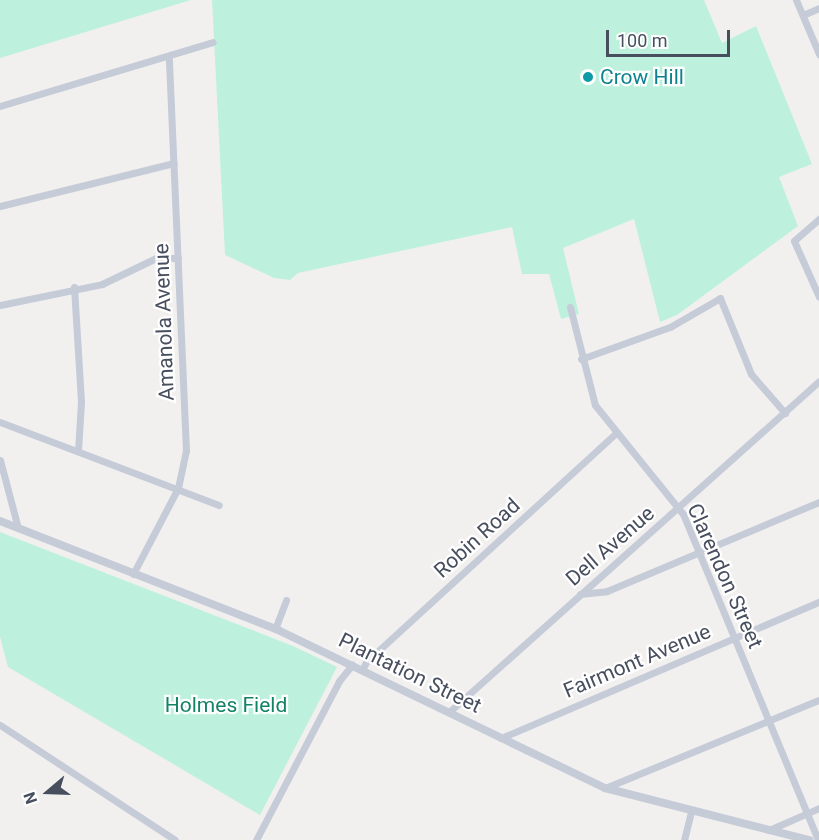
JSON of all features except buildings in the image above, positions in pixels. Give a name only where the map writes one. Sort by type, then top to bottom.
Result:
[{"type":"street","points":[[796,0],[819,54]]},
{"type":"street","points":[[802,15],[819,8]]},
{"type":"street","points":[[0,106],[213,42]]},
{"type":"street","name":"Amanola Avenue","points":[[133,574],[177,490],[186,451],[169,56]]},
{"type":"street","points":[[0,206],[174,163]]},
{"type":"street","points":[[819,219],[794,241],[819,297]]},
{"type":"street","points":[[0,305],[74,287],[102,284],[156,258],[178,258]]},
{"type":"street","points":[[74,287],[81,402],[78,451]]},
{"type":"street","points":[[581,359],[670,327],[720,298],[751,374],[784,413]]},
{"type":"street","name":"Clarendon Street","points":[[570,307],[581,359],[595,405],[678,508],[700,551],[818,840]]},
{"type":"street","name":"Dell Avenue","points":[[449,712],[819,381]]},
{"type":"street","points":[[0,422],[219,505]]},
{"type":"street","name":"Robin Road","points":[[362,670],[388,640],[616,433]]},
{"type":"street","points":[[0,460],[18,528]]},
{"type":"street","points":[[580,594],[607,591],[819,502]]},
{"type":"street","name":"Plantation Street","points":[[0,520],[275,629],[605,788],[809,840]]},
{"type":"street","points":[[275,629],[286,600]]},
{"type":"street","name":"Fairmont Avenue","points":[[501,738],[819,602]]},
{"type":"street","points":[[256,840],[339,681],[352,665]]},
{"type":"street","points":[[605,788],[819,700]]},
{"type":"street","points":[[0,725],[175,840]]},
{"type":"street","points":[[768,831],[819,808]]},
{"type":"street","points":[[684,840],[691,811]]},
{"type":"green space","points":[[0,0],[191,0],[0,58]]},
{"type":"green space","points":[[212,0],[704,0],[722,43],[756,26],[812,164],[779,177],[798,226],[677,315],[660,322],[634,219],[563,248],[579,314],[561,319],[549,274],[522,274],[512,227],[298,273],[290,280],[274,278],[225,255]]},
{"type":"green space","name":"Holmes Field","points":[[0,532],[293,646],[337,667],[260,815],[8,667],[0,637]]},
{"type":"place","name":"Crow Hill","points":[[588,77]]}]
